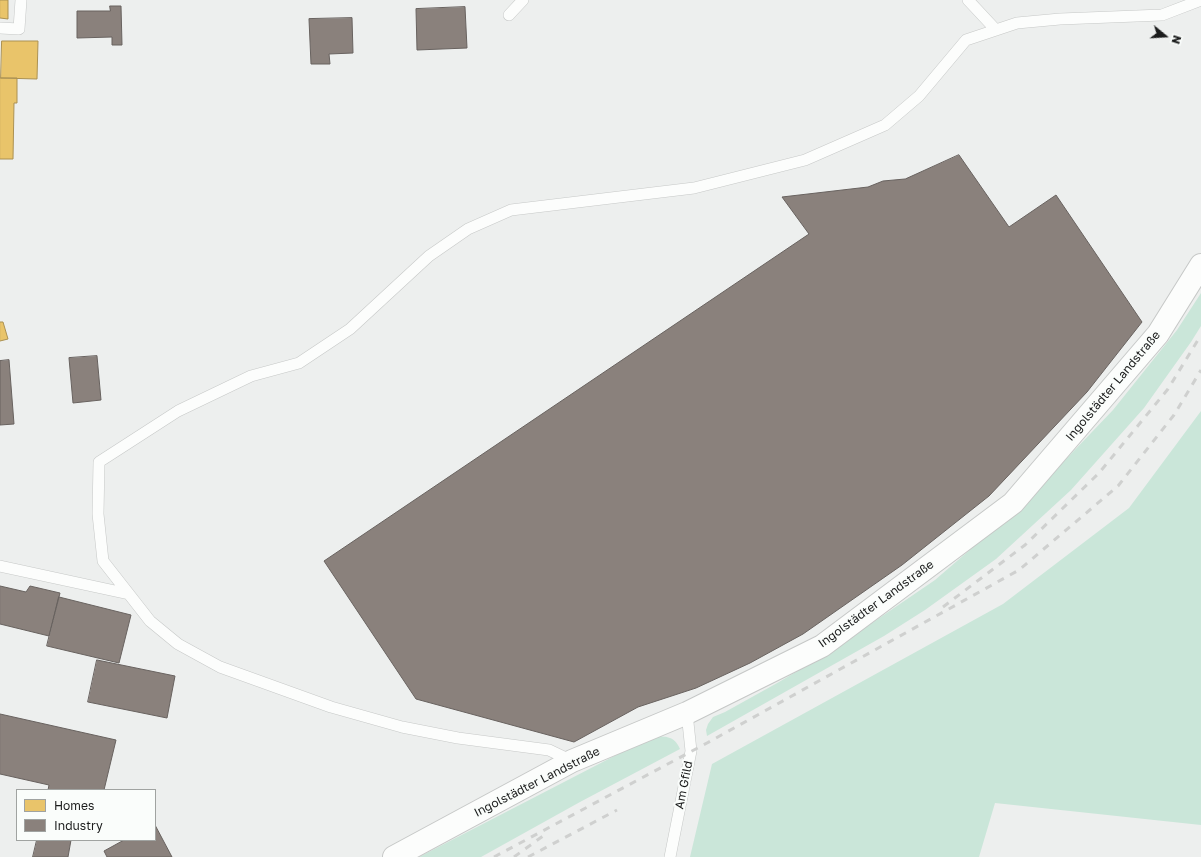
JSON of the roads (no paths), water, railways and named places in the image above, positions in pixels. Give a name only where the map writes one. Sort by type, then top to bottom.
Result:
[{"type":"street","name":"Ingolstädter Landstraße","points":[[394,857],[572,761],[686,713],[822,646],[1013,503],[1158,334],[1201,264]]},
{"type":"lane","points":[[0,28],[19,29],[21,0]]},
{"type":"lane","points":[[509,15],[523,0]]},
{"type":"lane","points":[[968,0],[996,30]]},
{"type":"lane","points":[[572,761],[549,750],[458,738],[402,728],[331,707],[220,667],[178,644],[150,622],[103,561],[98,514],[99,462],[178,410],[251,376],[300,363],[350,329],[429,256],[468,229],[511,210],[694,188],[805,160],[884,125],[919,96],[966,40],[1017,23],[1162,15],[1201,0]]},
{"type":"lane","points":[[0,566],[129,594]]},
{"type":"lane","name":"Am Gfild","points":[[670,857],[691,751],[686,713]]},
{"type":"railway","points":[[943,607],[1025,545],[1099,473],[1168,389],[1201,335]]},
{"type":"railway","points":[[494,857],[707,743],[1019,570],[1118,486],[1174,415],[1201,370]]},
{"type":"railway","points":[[528,857],[617,810]]},
{"type":"railway","points":[[514,857],[543,836]]}]
